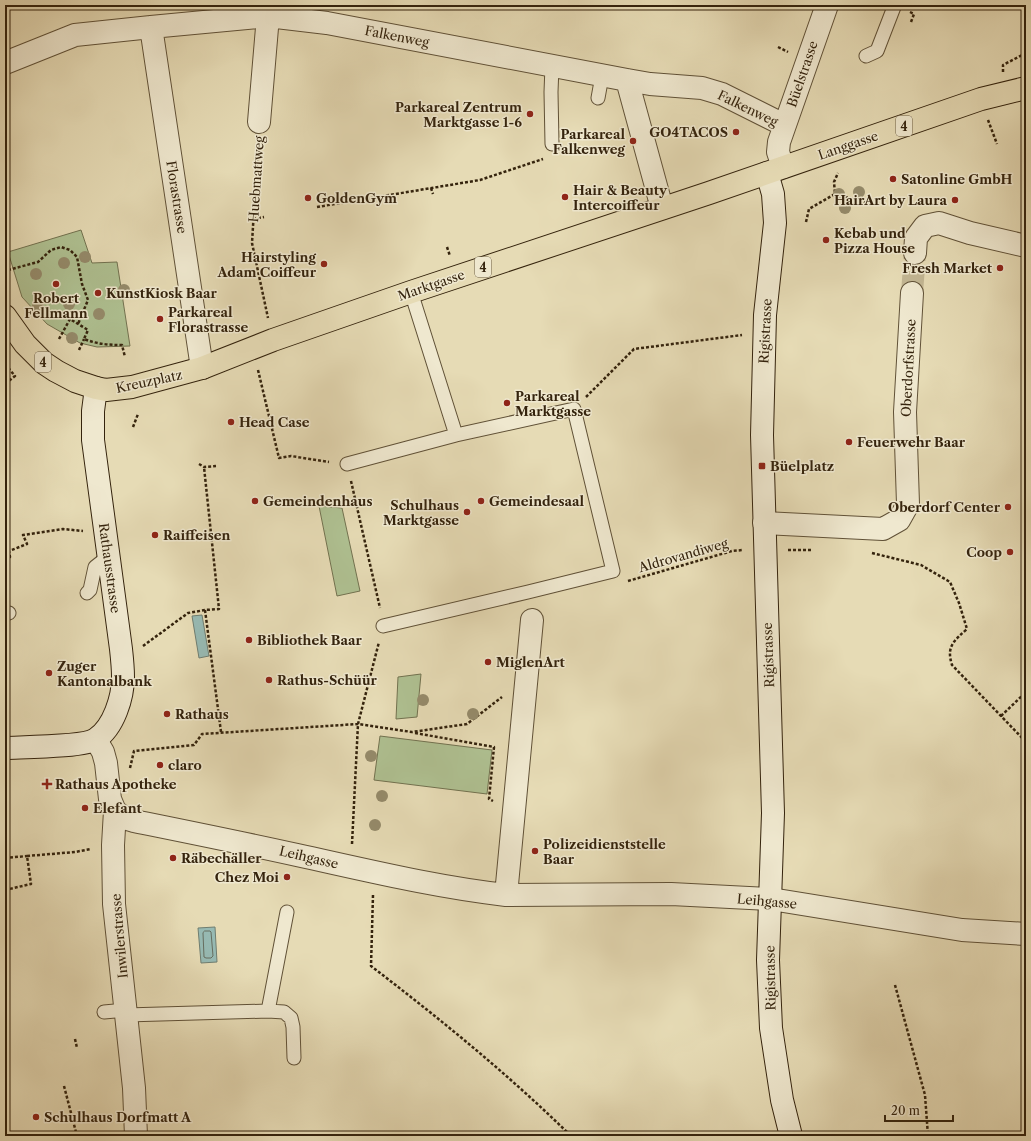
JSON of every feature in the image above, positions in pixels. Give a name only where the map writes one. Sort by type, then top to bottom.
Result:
[{"type":"main road","name":"Langgasse","points":[[775,170],[981,99],[1026,88]]},
{"type":"main road","name":"Marktgasse","points":[[202,368],[273,340],[411,292],[775,170]]},
{"type":"main road","name":"4","points":[[5,316],[25,344],[44,363],[75,381],[96,388]]},
{"type":"main road","name":"Kreuzplatz","points":[[96,388],[106,390],[132,387],[202,368]]},
{"type":"street","name":"Büelstrasse","points":[[775,170],[779,142],[784,125],[827,5]]},
{"type":"street","name":"Falkenweg","points":[[5,63],[75,35],[268,16],[326,23],[650,84],[702,88],[722,94],[784,125]]},
{"type":"street","name":"Huebmattweg","points":[[259,122],[268,16]]},
{"type":"street","name":"Florastrasse","points":[[151,27],[202,368]]},
{"type":"street","points":[[626,80],[662,208]]},
{"type":"street","name":"Rigistrasse","points":[[775,170],[772,194],[775,223],[764,332],[762,435],[773,813],[768,960],[771,1028],[782,1100],[791,1136]]},
{"type":"street","points":[[915,253],[916,238],[925,226],[940,223],[970,233],[1026,246]]},
{"type":"street","name":"Oberdorfstrasse","points":[[764,523],[883,529],[899,520],[908,504],[905,412],[912,293]]},
{"type":"street","name":"Rathausstrasse","points":[[96,388],[93,411],[93,440],[123,677],[119,702],[112,721],[96,740]]},
{"type":"street","points":[[506,895],[532,620]]},
{"type":"street","points":[[5,748],[77,744],[96,740]]},
{"type":"street","name":"Inwilerstrasse","points":[[96,740],[103,752],[106,763],[110,799],[115,811],[113,845],[114,904],[134,1088],[136,1136]]},
{"type":"street","name":"Leihgasse","points":[[115,811],[124,818],[134,821],[422,882],[506,895],[671,894],[771,900],[962,930],[1026,934]]},
{"type":"lane","points":[[866,56],[877,51],[894,7]]},
{"type":"lane","points":[[552,66],[552,144]]},
{"type":"lane","points":[[598,98],[602,76]]},
{"type":"lane","points":[[411,292],[456,435]]},
{"type":"lane","points":[[347,464],[456,435],[574,409],[613,571],[384,626]]},
{"type":"lane","points":[[87,593],[90,590],[95,568],[108,556]]},
{"type":"lane","points":[[268,1011],[287,912]]},
{"type":"lane","points":[[104,1012],[284,1012],[291,1018],[293,1027],[294,1058]]},
{"type":"path","points":[[1002,76],[1003,65],[1026,54]]},
{"type":"path","name":"Huebmattweg","points":[[259,122],[252,243],[273,340]]},
{"type":"path","points":[[317,207],[480,180],[552,156],[552,144]]},
{"type":"path","points":[[835,194],[834,182],[839,171]]},
{"type":"path","points":[[431,188],[433,194]]},
{"type":"path","points":[[806,222],[809,209],[835,194],[871,204]]},
{"type":"path","points":[[253,219],[264,217]]},
{"type":"path","points":[[8,270],[38,262],[51,250],[60,247],[70,250],[77,257],[82,284],[88,300],[78,324]]},
{"type":"path","points":[[58,339],[70,319],[88,330],[79,350]]},
{"type":"path","points":[[574,409],[634,349],[764,332]]},
{"type":"path","points":[[84,339],[107,345],[122,344],[125,357]]},
{"type":"path","points":[[253,348],[279,458],[291,456],[347,464],[384,626],[358,724],[352,847]]},
{"type":"path","points":[[5,364],[15,376],[5,384]]},
{"type":"path","points":[[133,427],[138,414]]},
{"type":"path","points":[[199,464],[204,467],[216,466]]},
{"type":"path","points":[[143,647],[188,613],[205,610],[219,610],[204,467]]},
{"type":"path","points":[[5,560],[10,557],[9,551],[27,544],[23,535],[63,529],[106,534]]},
{"type":"path","points":[[765,550],[818,550]]},
{"type":"path","name":"Aldrovandiweg","points":[[613,571],[624,582],[732,551],[765,550]]},
{"type":"path","points":[[870,552],[921,565],[950,582],[959,603],[967,629],[954,641],[950,648],[949,657],[952,665],[1026,742]]},
{"type":"path","points":[[205,610],[221,732]]},
{"type":"path","points":[[412,732],[467,724],[502,697],[525,689]]},
{"type":"path","points":[[1001,716],[1026,692]]},
{"type":"path","points":[[129,774],[134,750],[194,745],[202,734],[358,724],[494,747],[489,799],[514,811]]},
{"type":"path","points":[[5,858],[75,852],[113,845]]},
{"type":"path","points":[[5,890],[32,884],[27,856]]},
{"type":"path","points":[[373,894],[371,966],[461,1036],[536,1102],[571,1136]]},
{"type":"path","points":[[895,985],[925,1095],[928,1136]]},
{"type":"path","points":[[75,1039],[77,1048]]},
{"type":"path","points":[[64,1086],[77,1136]]},
{"type":"green space","points":[[81,230],[92,263],[117,262],[130,346],[97,347],[80,343],[47,324],[22,297],[8,252]]},
{"type":"green space","points":[[319,506],[342,508],[360,591],[337,596]]},
{"type":"green space","points":[[421,674],[417,717],[396,719],[398,677]]},
{"type":"green space","points":[[380,736],[492,750],[487,794],[374,780]]},
{"type":"water","points":[[202,615],[209,656],[199,658],[192,616]]},
{"type":"water","points":[[215,927],[217,962],[201,963],[198,928]]},
{"type":"tunnel","points":[[912,293],[915,253]]},
{"type":"place","name":"Parkareal Zentrum Marktgasse 1-6","points":[[530,114]]},
{"type":"place","name":"GO4TACOS","points":[[736,132]]},
{"type":"place","name":"Parkareal Falkenweg","points":[[633,141]]},
{"type":"place","name":"Satonline GmbH","points":[[893,179]]},
{"type":"place","name":"Hair & Beauty Intercoiffeur","points":[[565,197]]},
{"type":"place","name":"GoldenGym","points":[[308,198]]},
{"type":"place","name":"HairArt by Laura","points":[[955,200]]},
{"type":"place","name":"Kebab und Pizza House","points":[[826,240]]},
{"type":"place","name":"Hairstyling Adam Coiffeur","points":[[324,264]]},
{"type":"place","name":"Fresh Market","points":[[1000,268]]},
{"type":"place","name":"Robert Fellmann","points":[[56,284]]},
{"type":"place","name":"KunstKiosk Baar","points":[[98,293]]},
{"type":"place","name":"Parkareal Florastrasse","points":[[160,319]]},
{"type":"place","name":"Parkareal Marktgasse","points":[[507,403]]},
{"type":"place","name":"Head Case","points":[[231,422]]},
{"type":"place","name":"Feuerwehr Baar","points":[[849,442]]},
{"type":"place","name":"Büelplatz","points":[[762,466]]},
{"type":"place","name":"Gemeindenhaus","points":[[255,501]]},
{"type":"place","name":"Gemeindesaal","points":[[481,501]]},
{"type":"place","name":"Oberdorf Center","points":[[1008,507]]},
{"type":"place","name":"Schulhaus Marktgasse","points":[[467,512]]},
{"type":"place","name":"Raiffeisen","points":[[155,535]]},
{"type":"place","name":"Coop","points":[[1010,552]]},
{"type":"place","name":"Bibliothek Baar","points":[[249,640]]},
{"type":"place","name":"MiglenArt","points":[[488,662]]},
{"type":"place","name":"Zuger Kantonalbank","points":[[49,673]]},
{"type":"place","name":"Rathus-Schüür","points":[[269,680]]},
{"type":"place","name":"Rathaus","points":[[167,714]]},
{"type":"place","name":"claro","points":[[160,765]]},
{"type":"place","name":"Rathaus Apotheke","points":[[47,784]]},
{"type":"place","name":"Elefant","points":[[85,808]]},
{"type":"place","name":"Polizeidienststelle Baar","points":[[535,851]]},
{"type":"place","name":"Räbechäller","points":[[173,858]]},
{"type":"place","name":"Chez Moi","points":[[287,877]]},
{"type":"place","name":"Schulhaus Dorfmatt A","points":[[36,1117]]}]
